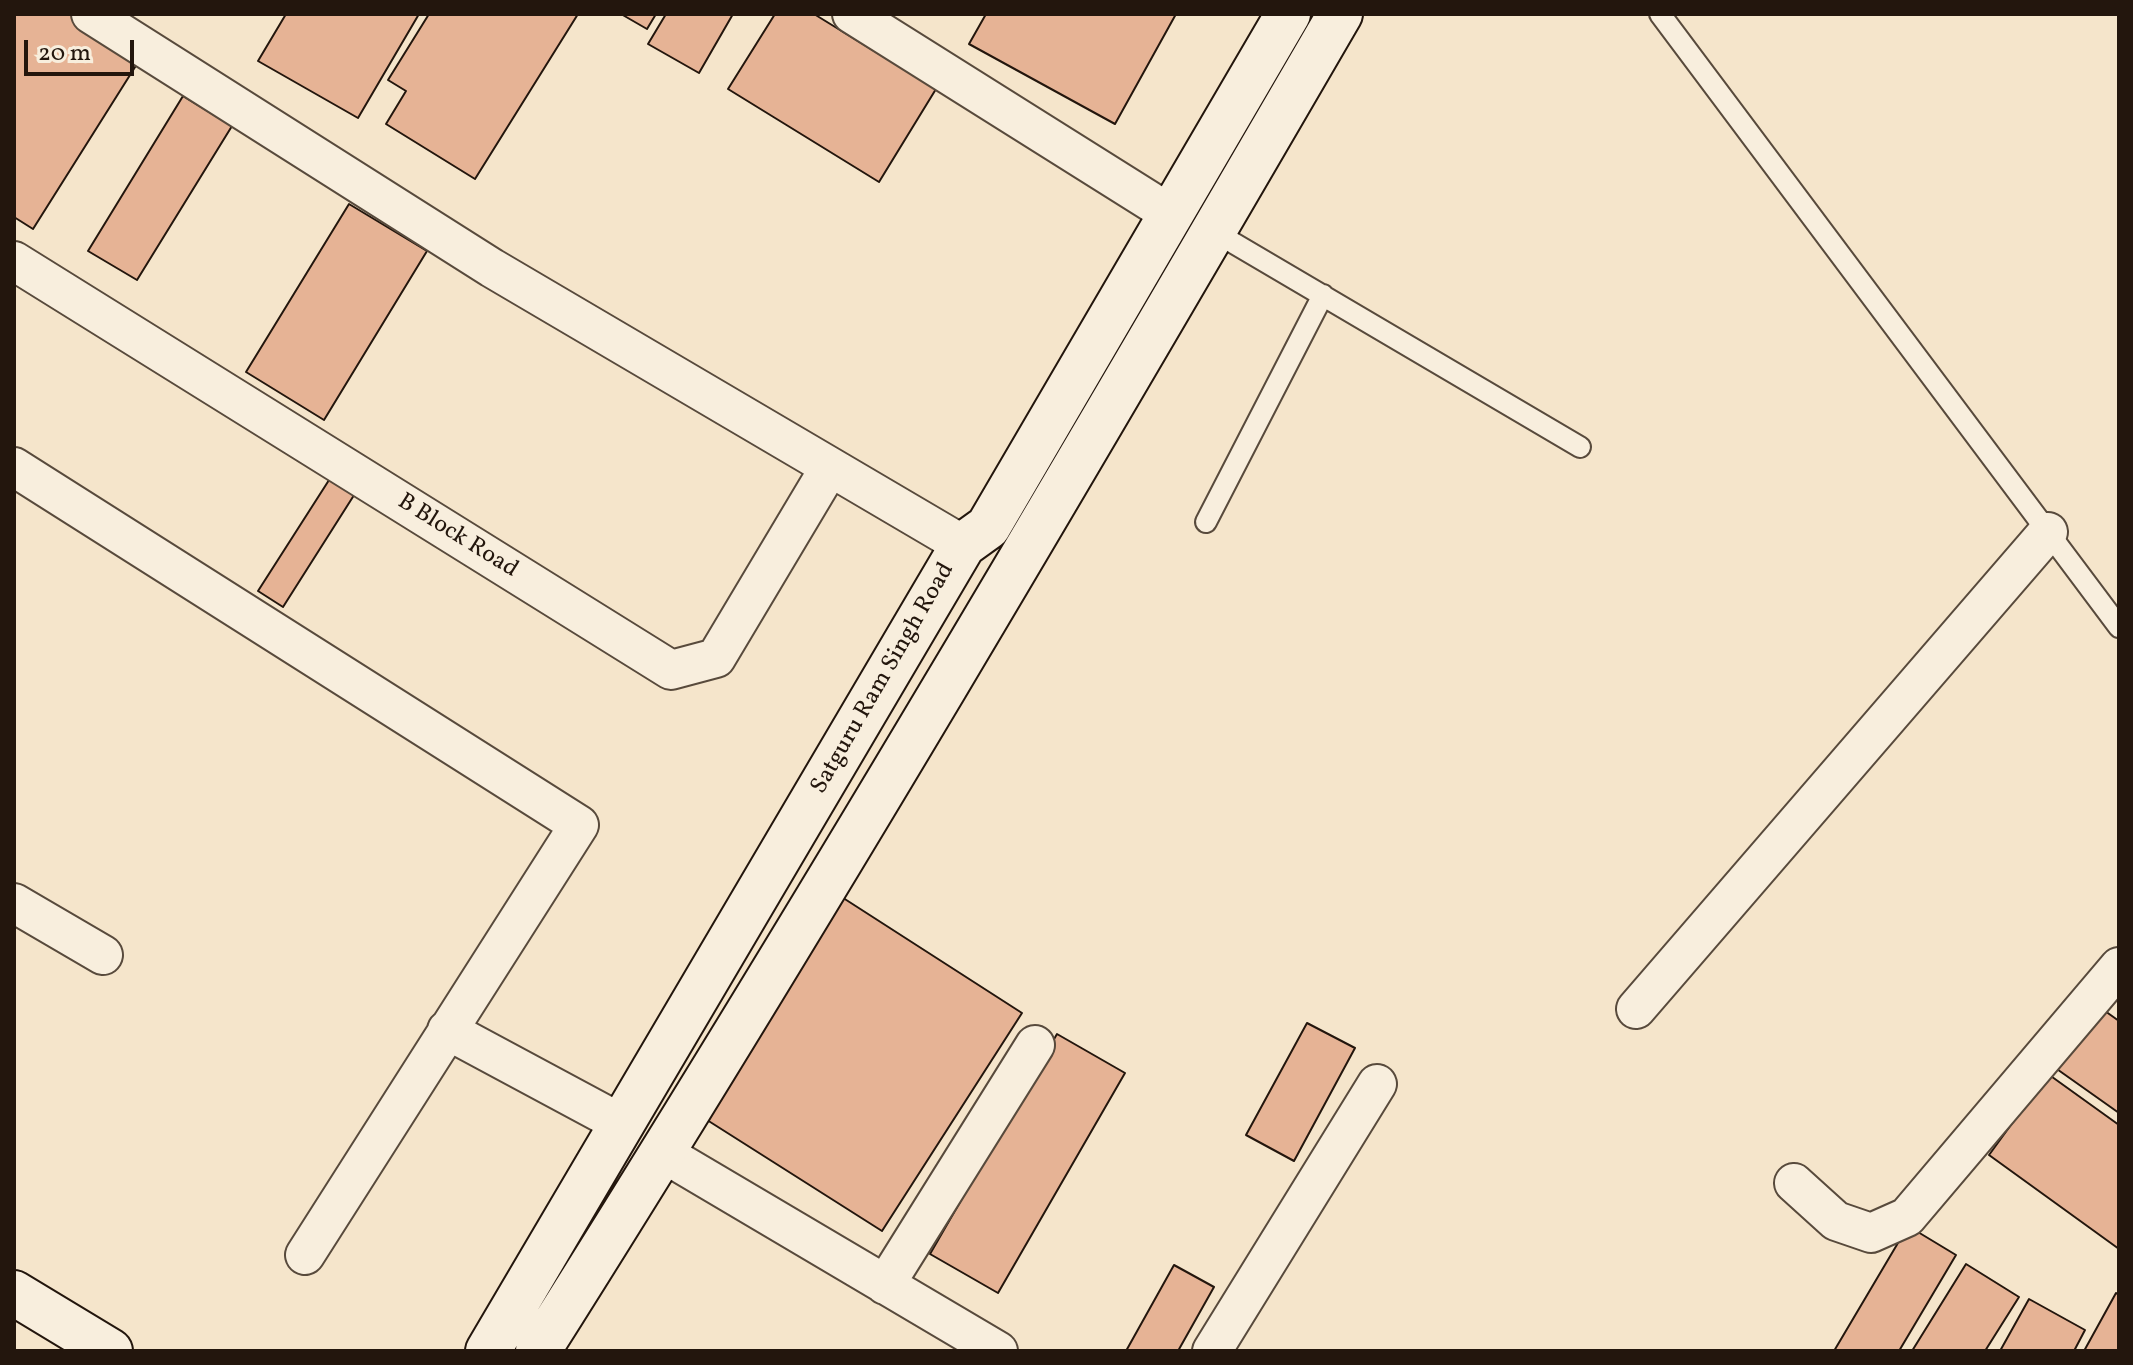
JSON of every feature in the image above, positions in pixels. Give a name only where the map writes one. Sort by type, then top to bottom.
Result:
[{"type":"street","points":[[91,14],[492,268],[963,545]]},
{"type":"street","points":[[852,14],[1172,215]]},
{"type":"street","name":"Satguru Ram Singh Road","points":[[488,1351],[963,545],[988,527],[1288,14]]},
{"type":"street","points":[[538,1351],[663,1153],[1023,560],[1340,14]]},
{"type":"street","name":"B Block Road","points":[[14,261],[671,670],[716,658],[830,467]]},
{"type":"street","points":[[14,467],[579,825],[305,1255]]},
{"type":"street","points":[[1636,1009],[2048,532]]},
{"type":"street","points":[[14,903],[103,955]]},
{"type":"street","points":[[1794,1183],[1836,1221],[1871,1233],[1907,1217],[2119,967]]},
{"type":"street","points":[[447,1030],[622,1124]]},
{"type":"street","points":[[885,1285],[1035,1045]]},
{"type":"street","points":[[1212,1351],[1377,1084]]},
{"type":"street","points":[[663,1153],[998,1351]]},
{"type":"street","points":[[14,1293],[110,1351]]},
{"type":"lane","points":[[1660,14],[2048,532],[2111,602],[2119,627]]},
{"type":"lane","points":[[1213,231],[1580,447]]},
{"type":"lane","points":[[1206,522],[1323,295]]},
{"type":"building","points":[[14,14],[74,14],[142,56],[33,229],[14,217]]},
{"type":"building","points":[[286,14],[419,14],[358,118],[258,61]]},
{"type":"building","points":[[429,14],[578,14],[475,179],[386,124],[406,91],[388,80]]},
{"type":"building","points":[[621,14],[656,14],[647,29]]},
{"type":"building","points":[[666,14],[733,14],[699,73],[648,44]]},
{"type":"building","points":[[775,14],[814,14],[936,89],[879,182],[728,89]]},
{"type":"building","points":[[986,14],[1176,14],[1115,124],[969,44]]},
{"type":"building","points":[[183,96],[232,126],[137,280],[88,251]]},
{"type":"building","points":[[349,204],[427,251],[324,420],[246,372]]},
{"type":"building","points":[[338,466],[363,481],[283,607],[258,591]]},
{"type":"building","points":[[837,894],[1022,1013],[882,1231],[696,1113]]},
{"type":"building","points":[[2098,1006],[2119,1021],[2119,1113],[2054,1067]]},
{"type":"building","points":[[1307,1023],[1355,1048],[1294,1161],[1246,1135]]},
{"type":"building","points":[[1057,1034],[1125,1073],[998,1293],[930,1254]]},
{"type":"building","points":[[2048,1074],[2119,1125],[2119,1249],[1989,1155]]},
{"type":"building","points":[[1908,1226],[1956,1255],[1899,1351],[1834,1351]]},
{"type":"building","points":[[1966,1264],[2019,1297],[1985,1351],[1912,1351]]},
{"type":"building","points":[[1174,1265],[1214,1287],[1178,1351],[1126,1351]]},
{"type":"building","points":[[2116,1293],[2119,1295],[2119,1351],[2084,1351]]},
{"type":"building","points":[[2029,1299],[2085,1330],[2074,1351],[2000,1351]]}]
